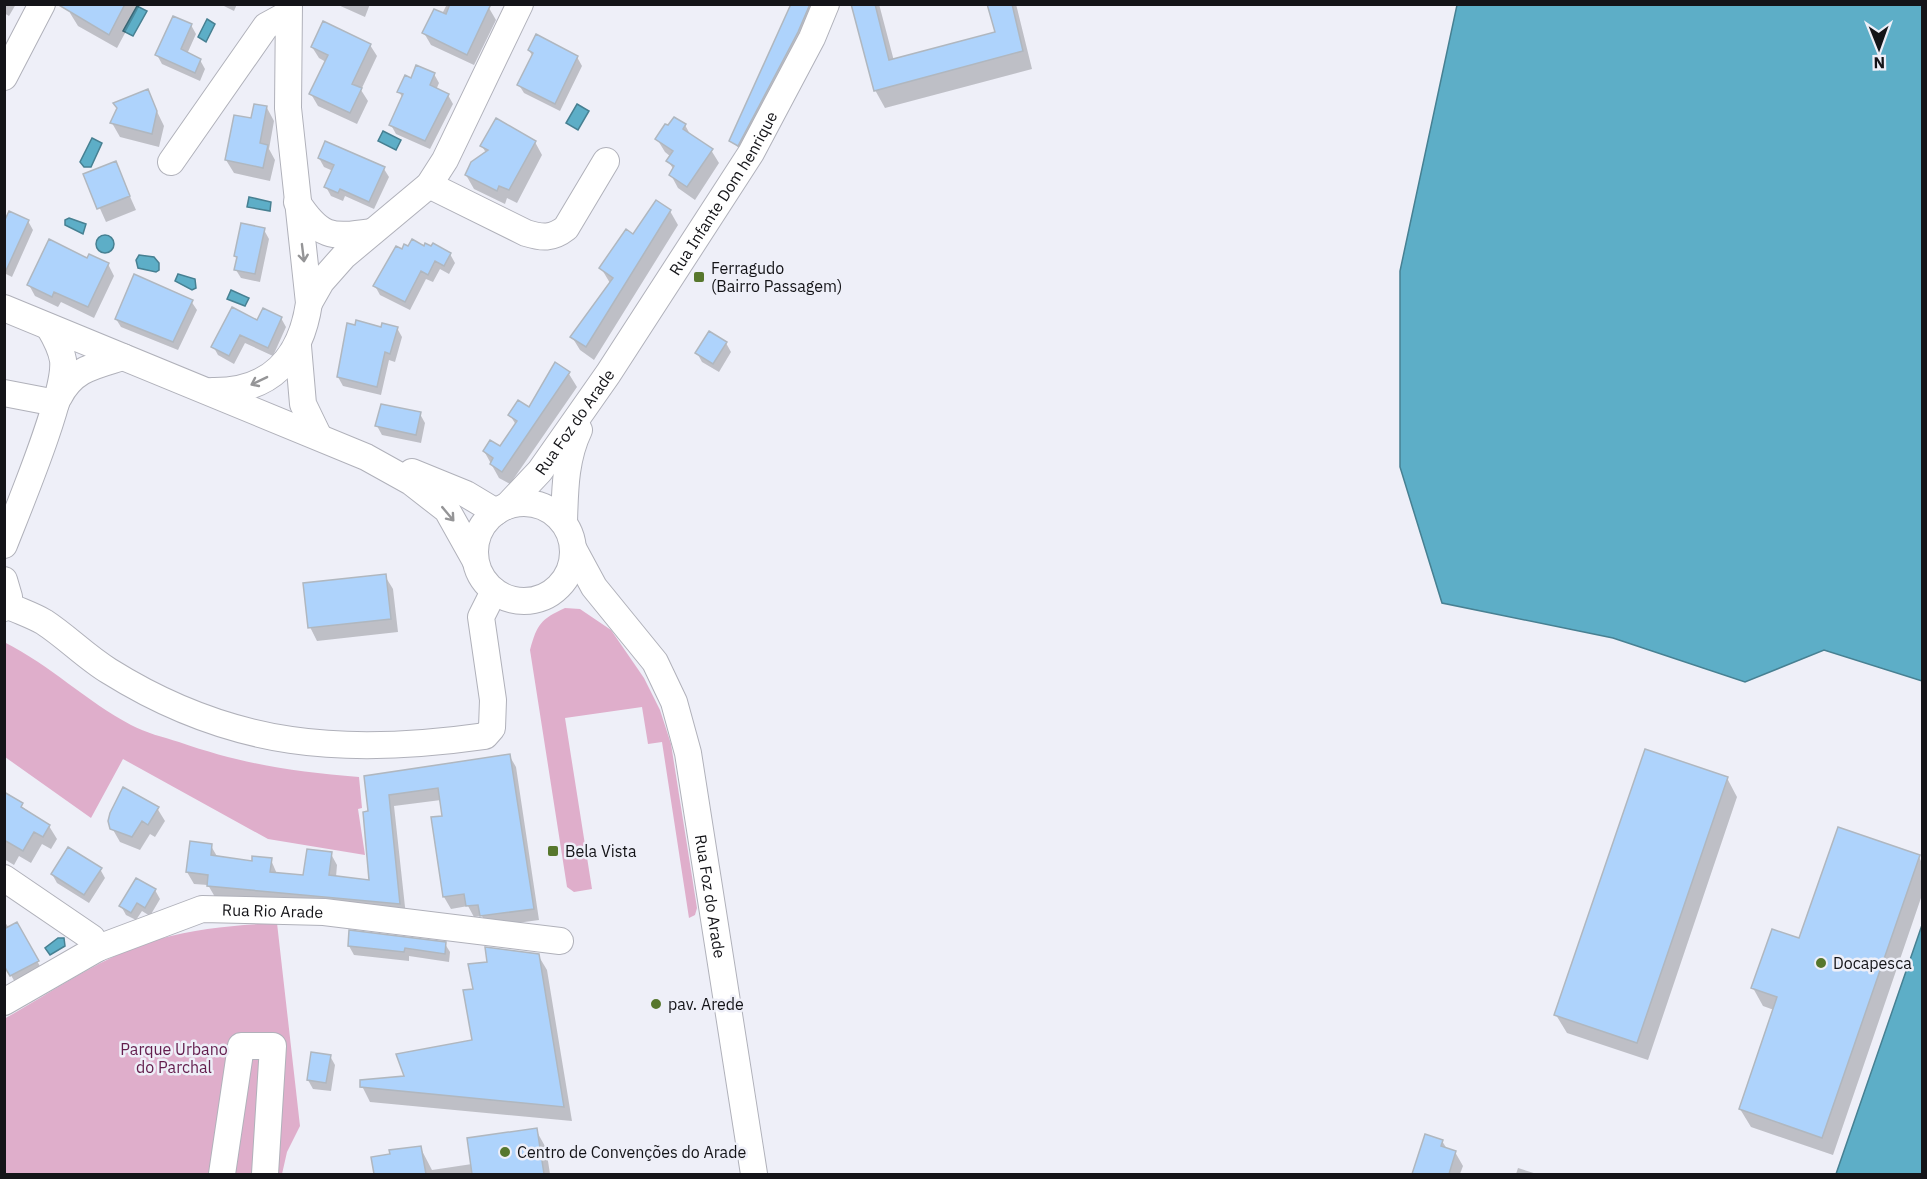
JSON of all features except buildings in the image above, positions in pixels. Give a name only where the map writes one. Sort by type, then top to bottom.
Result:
[{"type":"street","points":[[4,77],[42,4]]},
{"type":"street","points":[[309,303],[321,282],[344,256],[371,232],[396,215],[429,185],[445,160],[520,4]]},
{"type":"street","name":"Rua Infante Dom henrique","points":[[608,374],[751,153],[812,38],[826,4]]},
{"type":"street","points":[[171,162],[266,26],[289,9]]},
{"type":"street","points":[[207,391],[246,387],[266,378],[281,368],[298,346],[305,326],[309,303],[296,202],[288,108],[289,9]]},
{"type":"street","points":[[429,185],[526,233],[542,238],[557,235],[566,228],[606,161]]},
{"type":"street","points":[[296,202],[311,224],[329,234],[347,235],[371,232]]},
{"type":"street","points":[[4,309],[318,435],[366,457],[501,509]]},
{"type":"street","points":[[49,327],[58,342],[63,362],[56,403]]},
{"type":"street","points":[[298,346],[303,404],[308,420],[318,435]]},
{"type":"street","points":[[4,545],[56,403],[67,381],[88,368],[123,357]]},
{"type":"street","name":"Rua Foz do Arade","points":[[476,560],[478,534],[486,521],[540,471],[608,374]]},
{"type":"street","name":"Rua Foz do Arade","points":[[564,522],[565,483],[572,444],[608,374]]},
{"type":"street","points":[[4,393],[56,403]]},
{"type":"street","points":[[366,457],[411,482],[447,510],[476,560],[480,575],[494,591],[508,598],[523,601],[539,599],[556,590],[569,572],[574,550]]},
{"type":"street","name":"Rua Foz do Arade","points":[[501,509],[523,502],[538,505],[552,512],[564,522],[571,536],[574,550],[594,587],[628,632],[655,662],[674,702],[688,753],[754,1174]]},
{"type":"street","name":"Rua Foz do Arade","points":[[556,590],[583,597],[628,632]]},
{"type":"street","points":[[5,598],[44,622],[119,676],[160,700],[221,725],[275,738],[344,747],[409,744],[485,736],[492,728],[493,700],[481,617],[494,591]]},
{"type":"street","points":[[8,884],[92,938],[98,948]]},
{"type":"street","name":"Rua Rio Arade","points":[[4,1002],[98,948],[202,909],[324,912],[560,941]]},
{"type":"street","points":[[222,1174],[241,1046],[273,1046],[265,1174]]},
{"type":"green space","points":[[565,608],[580,609],[611,630],[644,678],[660,710],[671,744],[697,908],[695,915],[689,918],[662,742],[648,744],[642,707],[565,718],[592,889],[574,892],[567,887],[530,650],[541,623]]},
{"type":"green space","points":[[4,642],[37,661],[99,705],[143,730],[202,750],[246,761],[290,770],[359,777],[362,808],[358,809],[365,855],[268,839],[123,759],[91,818],[5,757]]},
{"type":"green space","name":"Parque Urbano do Parchal","points":[[277,923],[300,1126],[287,1152],[282,1174],[5,1174],[4,1019],[99,964],[139,946],[174,935],[203,930]]},
{"type":"water","points":[[1457,5],[1922,5],[1922,681],[1824,650],[1745,682],[1613,638],[1442,603],[1400,467],[1400,271]]},
{"type":"water","points":[[137,6],[147,11],[133,36],[123,31]]},
{"type":"water","points":[[207,19],[215,24],[206,42],[198,37]]},
{"type":"water","points":[[577,104],[589,111],[578,130],[566,123]]},
{"type":"water","points":[[383,131],[401,140],[396,150],[378,141]]},
{"type":"water","points":[[92,138],[102,143],[91,167],[84,167],[80,162]]},
{"type":"water","points":[[249,197],[271,202],[270,211],[247,207]]},
{"type":"water","points":[[69,218],[86,224],[83,234],[65,225],[65,220]]},
{"type":"water","points":[[105,235],[111,238],[114,244],[111,250],[105,253],[99,250],[96,244],[99,238]]},
{"type":"water","points":[[139,255],[154,257],[159,263],[159,270],[156,272],[138,268],[136,260]]},
{"type":"water","points":[[178,274],[195,279],[196,288],[192,290],[175,281]]},
{"type":"water","points":[[231,290],[249,298],[245,306],[227,299]]},
{"type":"water","points":[[1922,925],[1922,1174],[1836,1174]]},
{"type":"water","points":[[58,938],[64,938],[65,946],[50,955],[45,948]]},
{"type":"place","name":"Ferragudo (Bairro Passagem)","points":[[699,277]]},
{"type":"place","name":"Bela Vista","points":[[553,851]]},
{"type":"place","name":"Docapesca","points":[[1821,963]]},
{"type":"place","name":"pav. Arede","points":[[656,1004]]},
{"type":"place","name":"Centro de Convenções do Arade","points":[[505,1152]]}]
